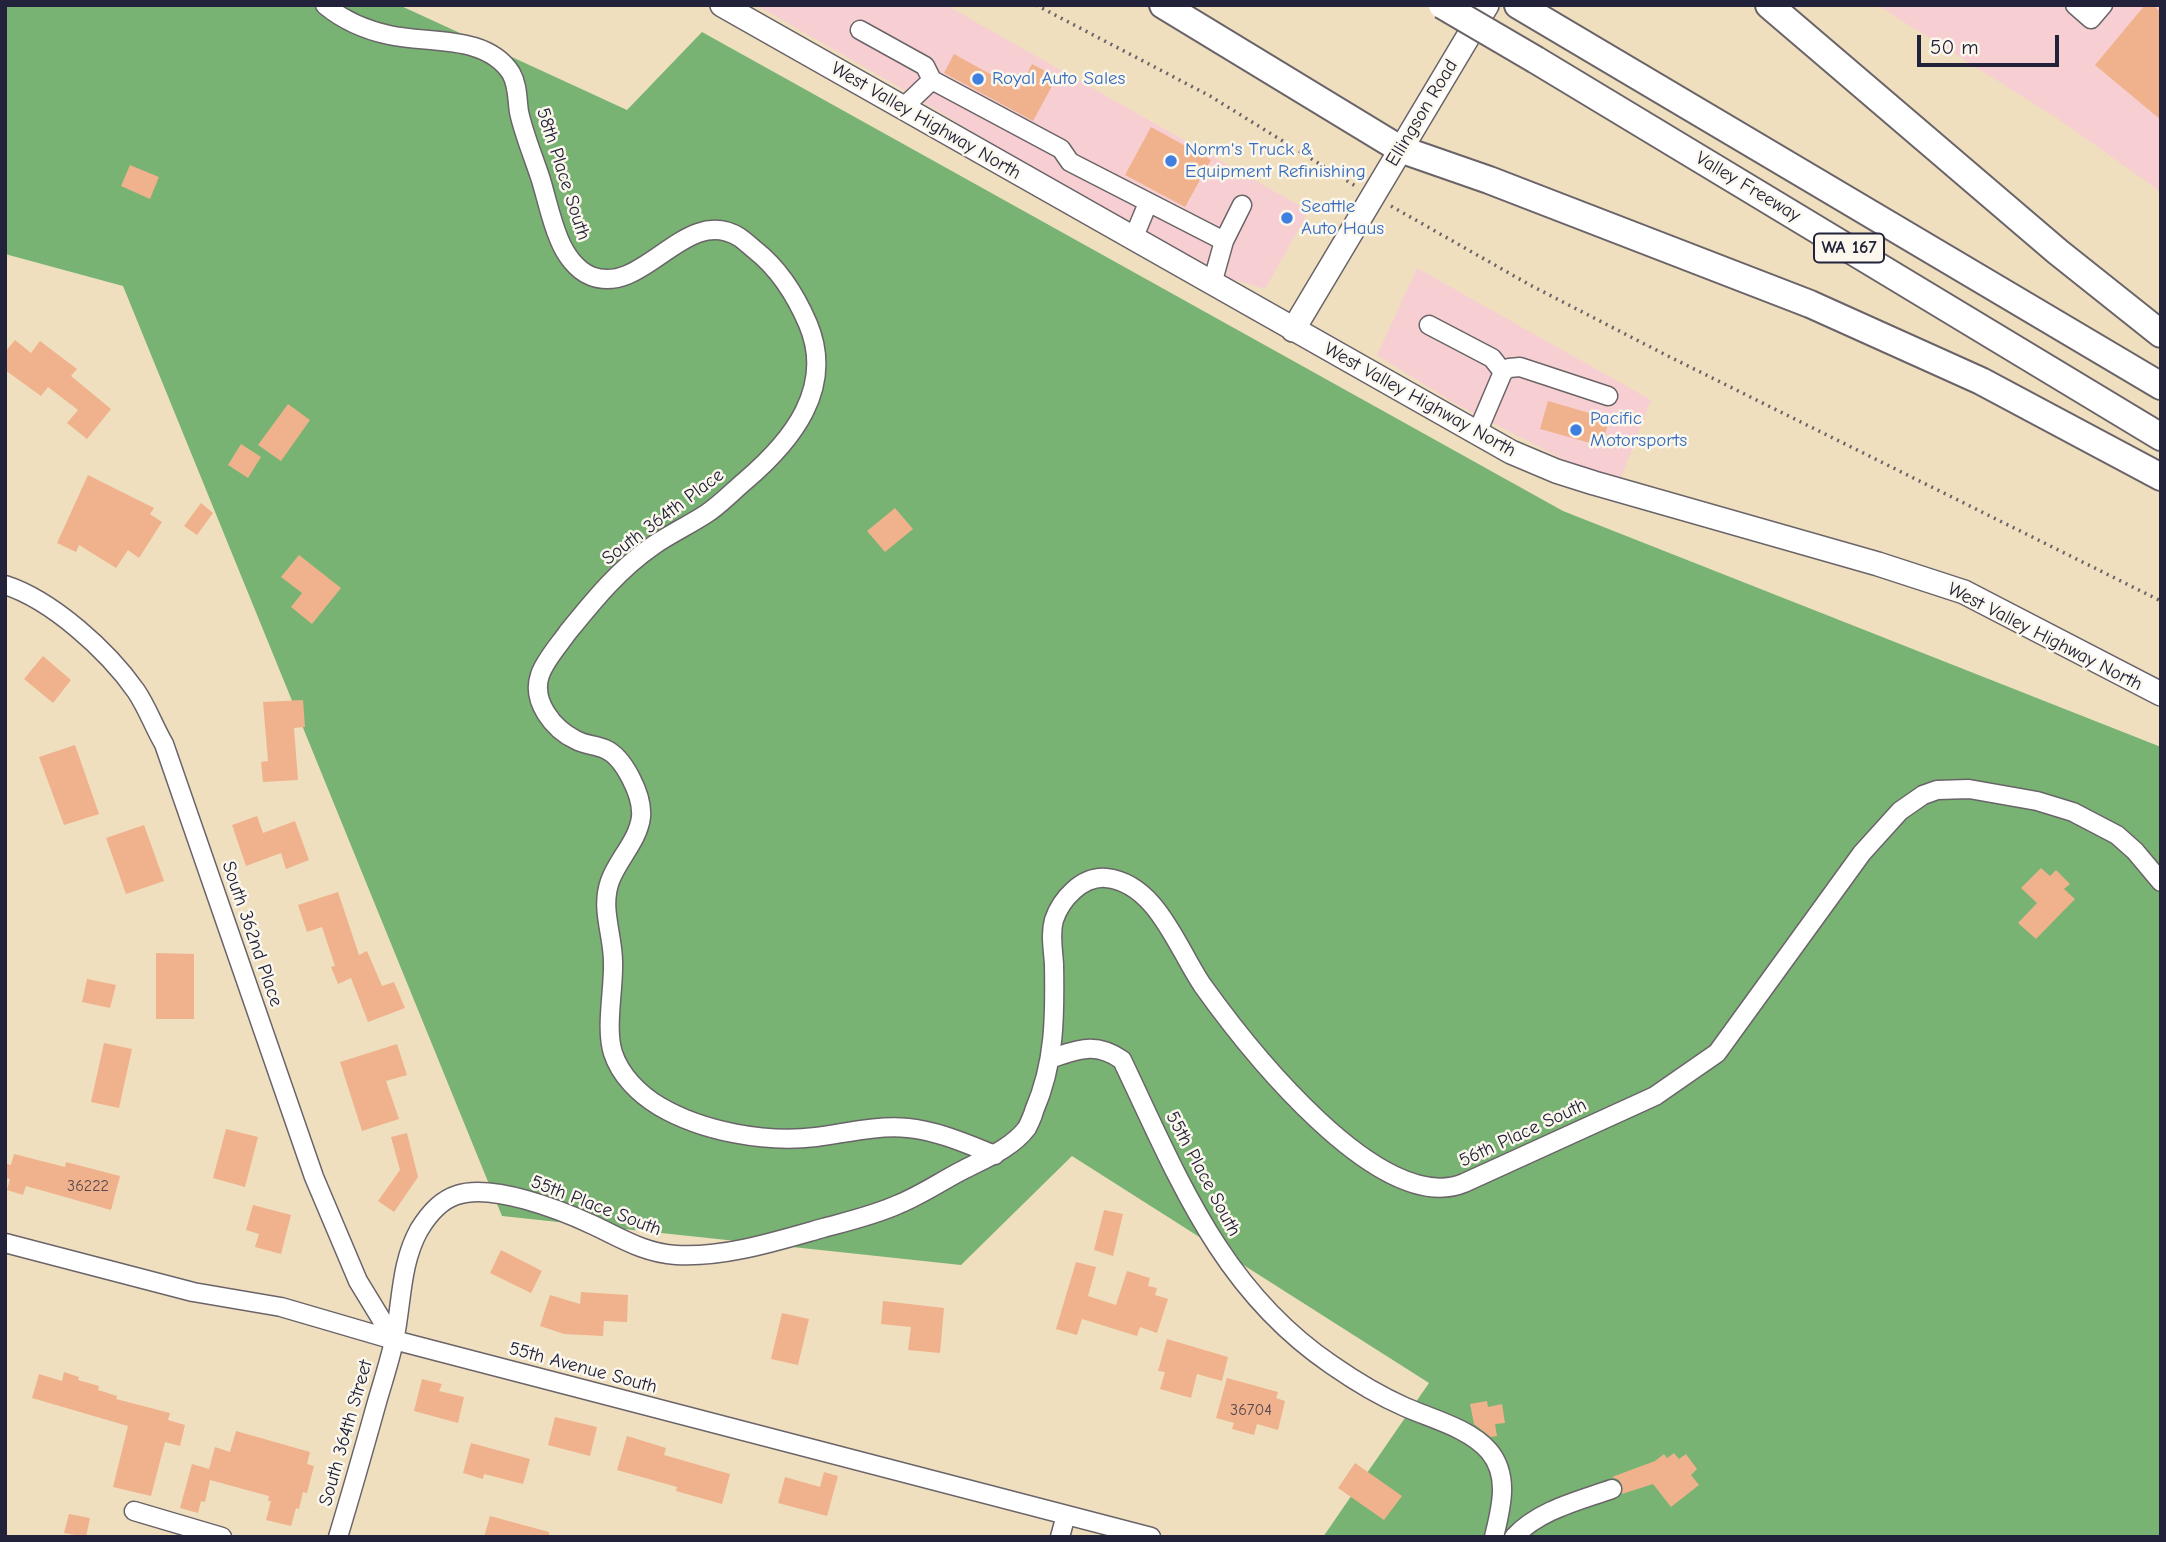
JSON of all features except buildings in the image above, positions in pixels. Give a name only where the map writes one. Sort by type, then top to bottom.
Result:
[{"type":"highway","points":[[1163,5],[1400,149],[1489,180],[1810,304],[1981,381],[2161,477]]},
{"type":"highway","name":"Valley Freeway","points":[[1442,5],[2161,437]]},
{"type":"highway","name":"Valley Freeway","points":[[1518,5],[2161,386]]},
{"type":"highway","points":[[1769,5],[2058,252],[2161,334]]},
{"type":"main road","name":"West Valley Highway North","points":[[722,5],[1511,452],[1556,471],[1878,564],[1964,592],[2161,694]]},
{"type":"main road","name":"Ellingson Road","points":[[1293,330],[1487,5]]},
{"type":"street","name":"58th Place South","points":[[325,5],[341,18],[389,35],[449,40],[494,55],[508,68],[516,83],[520,113],[560,241],[572,261],[584,273],[597,279],[614,281],[629,276],[689,237],[713,231],[735,234],[773,264]]},
{"type":"street","points":[[2075,5],[2091,19],[2103,5]]},
{"type":"street","points":[[860,30],[925,66],[932,80],[1061,149],[1070,162],[1224,241]]},
{"type":"street","points":[[906,110],[910,102],[932,80]]},
{"type":"street","points":[[1133,239],[1148,203]]},
{"type":"street","points":[[1212,284],[1224,241],[1242,205]]},
{"type":"street","name":"South 364th Place","points":[[773,264],[807,320],[815,345],[815,381],[802,417],[766,463],[709,513],[651,547],[613,579],[556,649],[538,677],[541,701],[548,720],[576,741],[610,750],[636,785],[641,816],[631,845],[610,879],[605,906],[613,956],[610,1046],[623,1072],[644,1095],[672,1112],[699,1123],[755,1136],[794,1139],[884,1128],[906,1128],[955,1139],[995,1155]]},
{"type":"street","points":[[1429,326],[1492,358],[1503,372]]},
{"type":"street","points":[[1477,433],[1503,372],[1509,368],[1520,367],[1608,396]]},
{"type":"street","name":"South 362nd Place","points":[[7,592],[76,626],[137,692],[164,744],[314,1177],[358,1281],[394,1340]]},
{"type":"street","name":"56th Place South","points":[[995,1155],[1028,1127],[1043,1092],[1052,1058],[1054,920],[1066,899],[1079,887],[1094,879],[1112,879],[1132,888],[1150,902],[1201,983],[1234,1027],[1283,1083],[1338,1139],[1374,1166],[1398,1178],[1430,1188],[1448,1188],[1654,1096],[1717,1053],[1861,853],[1900,811],[1923,795],[1952,789],[2014,796],[2073,812],[2117,835],[2135,850],[2161,882]]},
{"type":"street","name":"55th Place South","points":[[1052,1058],[1085,1048],[1108,1051],[1122,1060],[1192,1206],[1209,1235],[1255,1297],[1302,1343],[1332,1365],[1404,1407],[1470,1436],[1483,1445],[1493,1456],[1499,1469],[1503,1490],[1494,1537]]},
{"type":"street","name":"55th Place South","points":[[394,1340],[410,1250],[432,1212],[443,1202],[459,1194],[480,1192],[519,1199],[590,1223],[643,1249],[686,1255],[779,1240],[854,1220],[923,1194],[958,1172],[995,1155]]},
{"type":"street","name":"55th Avenue South","points":[[5,1243],[193,1292],[281,1307],[394,1340],[1151,1537]]},
{"type":"street","name":"South 364th Street","points":[[338,1537],[394,1340]]},
{"type":"street","points":[[1514,1537],[1524,1526],[1542,1515],[1612,1489]]},
{"type":"street","points":[[134,1511],[222,1537]]},
{"type":"street","points":[[1060,1537],[1066,1514]]},
{"type":"path","points":[[1036,5],[1210,96],[1335,175],[1530,285],[2161,601]]},
{"type":"shaded area","points":[[756,5],[946,5],[1309,211],[1265,289],[1231,279],[1070,191],[897,86]]},
{"type":"shaded area","points":[[1877,5],[2161,5],[2161,192],[2058,119]]},
{"type":"shaded area","points":[[1417,268],[1651,400],[1621,478],[1566,461],[1454,403],[1377,355]]},
{"type":"green space","points":[[5,5],[399,5],[627,110],[702,32],[1563,511],[2161,747],[2161,1537],[1323,1537],[1429,1383],[1072,1156],[961,1265],[502,1216],[123,286],[5,254]]},
{"type":"place","name":"Royal Auto Sales","points":[[978,79]]},
{"type":"place","name":"Norm's Truck & Equipment Refinishing","points":[[1171,161]]},
{"type":"place","name":"Seattle Auto Haus","points":[[1287,218]]},
{"type":"place","name":"Pacific Motorsports","points":[[1576,430]]}]
